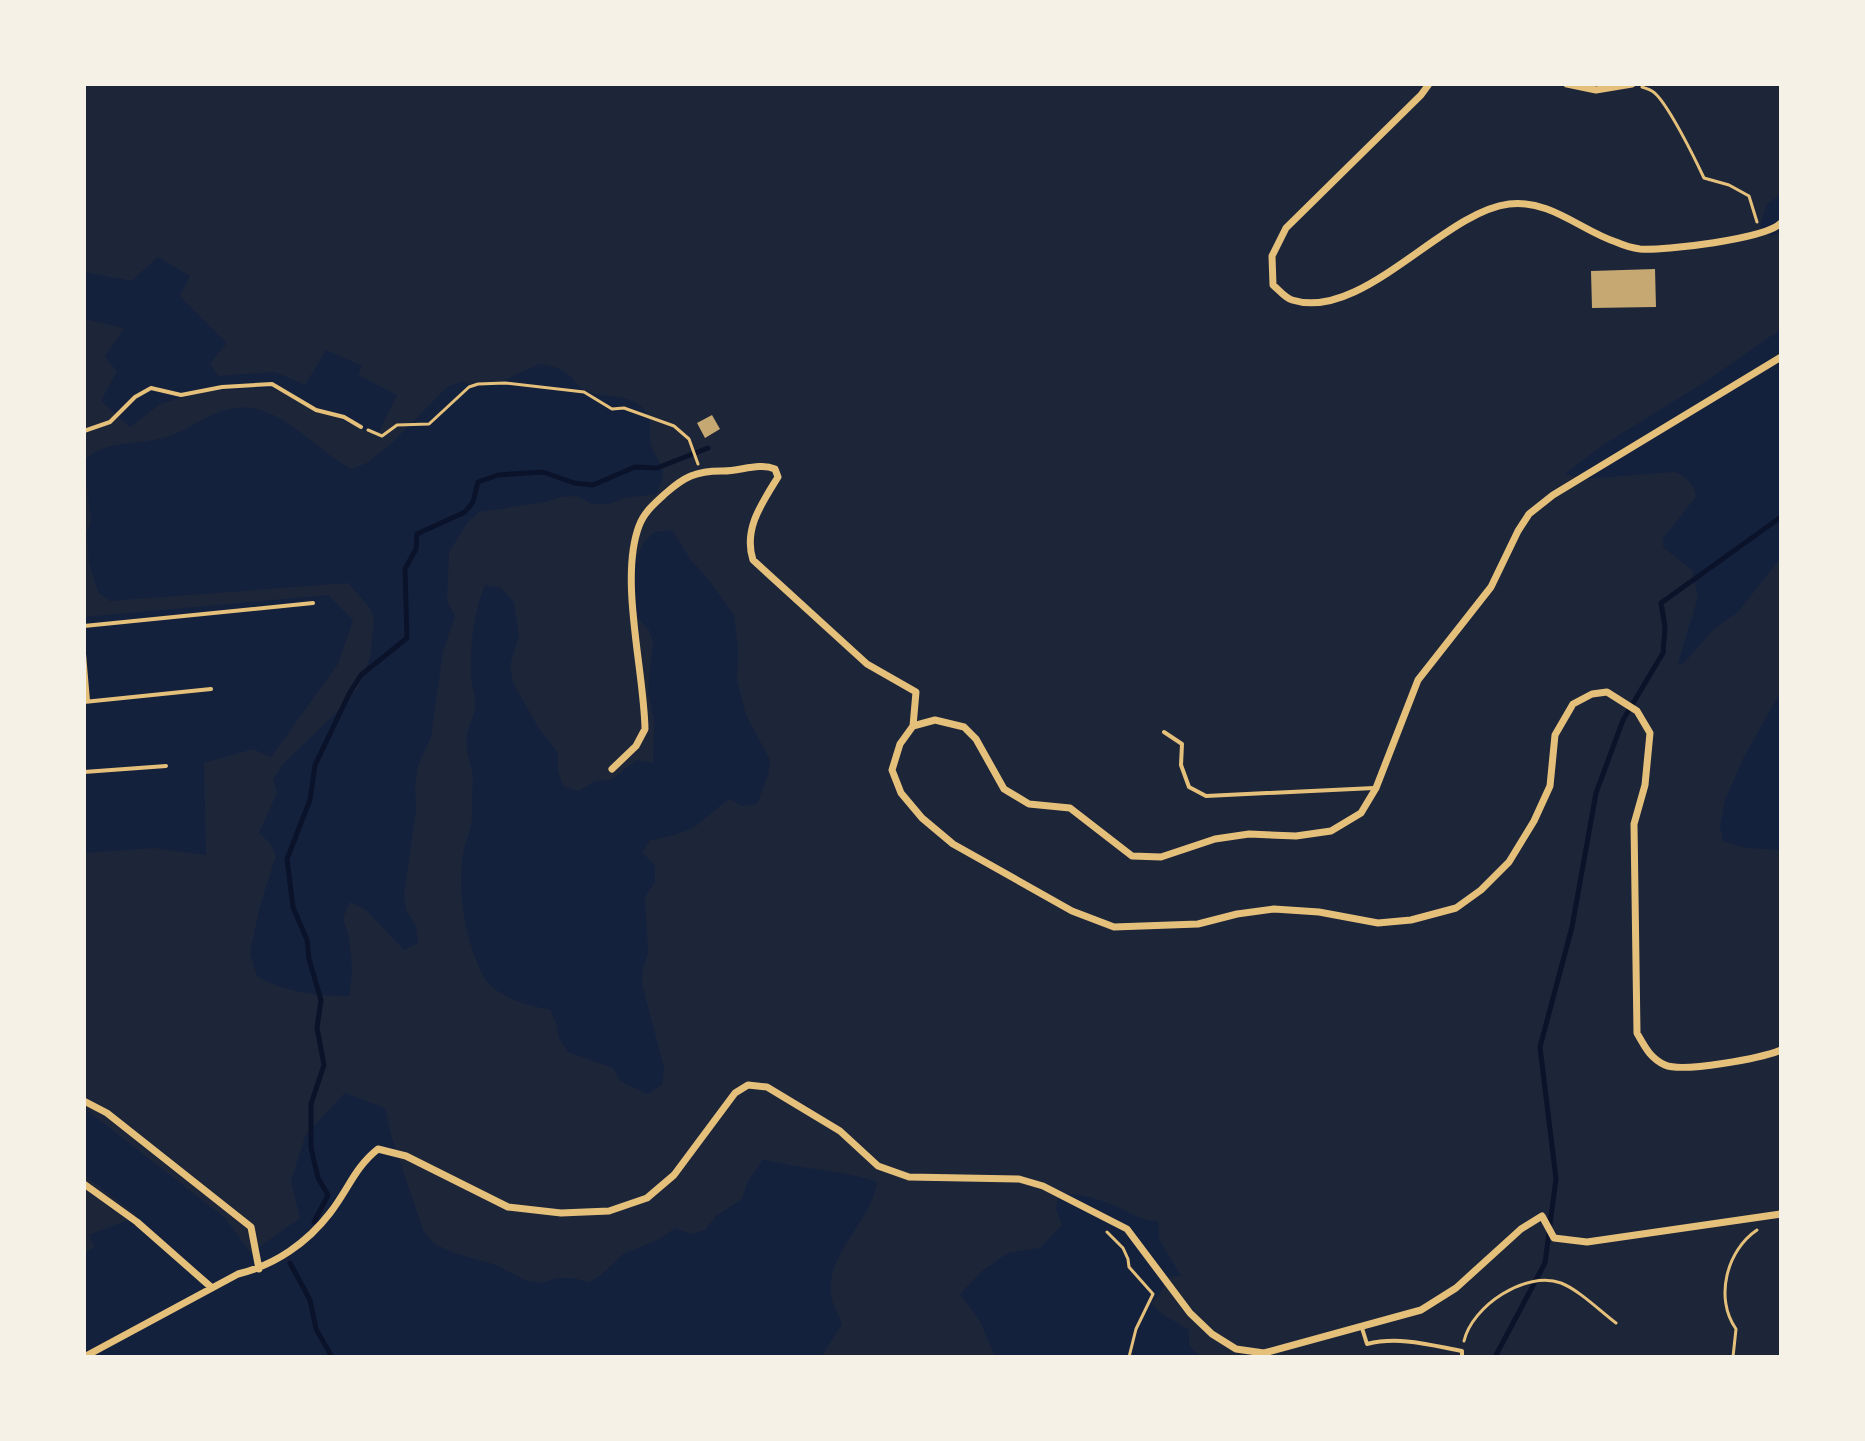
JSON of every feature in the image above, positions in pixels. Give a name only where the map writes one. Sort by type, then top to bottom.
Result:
[{"type":"street","points":[[1429,84],[1286,228],[1272,256],[1273,285],[1290,300],[1315,303],[1351,293],[1379,279],[1453,230],[1489,210],[1508,204],[1531,204],[1558,212],[1614,242],[1640,249],[1757,236],[1779,225]]},
{"type":"street","points":[[1567,84],[1596,90],[1632,84]]},
{"type":"street","points":[[913,726],[935,720],[964,727],[976,739],[1004,789],[1029,804],[1070,808],[1132,856],[1161,857],[1215,839],[1249,834],[1296,836],[1331,831],[1361,813],[1376,788],[1418,680],[1491,587],[1529,514],[1553,495],[1781,357]]},
{"type":"street","points":[[612,769],[636,746],[645,729],[630,563],[639,525],[649,508],[687,476],[702,471],[730,471],[765,465],[775,469],[778,477],[753,522],[749,546],[753,560],[867,664],[916,692],[913,726],[900,744],[892,770],[901,793],[922,818],[953,844],[1072,911],[1114,927],[1198,924],[1274,909],[1319,912],[1378,923],[1411,920],[1456,908],[1481,890],[1509,862],[1534,821],[1550,786],[1555,735],[1573,704],[1592,694],[1607,692],[1637,711],[1650,733],[1645,785],[1634,824],[1637,1033],[1649,1055],[1668,1067],[1737,1062],[1781,1050]]},
{"type":"street","points":[[84,1357],[238,1274],[259,1269],[305,1241],[331,1212],[363,1161],[378,1149],[406,1156],[508,1207],[561,1213],[609,1211],[647,1198],[674,1175],[735,1093],[748,1085],[767,1087],[840,1131],[878,1166],[909,1177],[1019,1179],[1043,1186],[1097,1213],[1127,1229],[1190,1313],[1212,1334],[1236,1349],[1264,1353],[1421,1310],[1456,1288],[1521,1229],[1542,1216],[1554,1238],[1587,1242],[1781,1214]]},
{"type":"street","points":[[84,1101],[107,1113],[251,1227],[259,1269]]},
{"type":"street","points":[[84,1184],[137,1222],[212,1288]]},
{"type":"lane","points":[[84,431],[110,422],[135,397],[151,388],[181,395],[222,387],[272,384],[316,410],[344,417],[361,427]]},
{"type":"lane","points":[[84,626],[313,603]]},
{"type":"lane","points":[[84,654],[86,701],[211,689]]},
{"type":"lane","points":[[1164,732],[1182,744],[1181,765],[1189,787],[1206,796],[1376,788]]},
{"type":"lane","points":[[84,772],[166,766]]},
{"type":"lane","points":[[1362,1328],[1367,1344],[1384,1340],[1462,1354]]},
{"type":"path","points":[[1641,84],[1642,89],[1651,89],[1661,99],[1691,148],[1704,178],[1729,185],[1749,196],[1755,222],[1772,217],[1779,225]]},
{"type":"path","points":[[361,427],[382,436],[397,425],[429,424],[469,387],[478,384],[505,383],[584,392],[612,409],[624,408],[674,426],[689,439],[694,458],[702,471]]},
{"type":"path","points":[[1733,1357],[1736,1329],[1730,1320],[1726,1279],[1733,1255],[1749,1236],[1768,1226]]},
{"type":"path","points":[[1107,1232],[1123,1248],[1129,1267],[1153,1294],[1136,1329],[1129,1357]]},
{"type":"path","points":[[1462,1354],[1466,1333],[1477,1315],[1523,1284],[1545,1279],[1571,1288],[1616,1323]]},
{"type":"shaded area","points":[[84,84],[1781,84],[1781,194],[1767,204],[1760,226],[1772,236],[1781,231],[1781,329],[1708,380],[1603,445],[1565,474],[1584,479],[1674,472],[1692,484],[1696,497],[1663,538],[1663,547],[1692,570],[1698,597],[1678,663],[1682,665],[1714,629],[1738,612],[1781,557],[1781,691],[1744,757],[1725,800],[1720,826],[1723,841],[1747,848],[1781,850],[1781,1357],[1201,1357],[1189,1345],[1189,1330],[1162,1314],[1151,1303],[1161,1292],[1166,1277],[1181,1276],[1159,1239],[1158,1221],[1143,1219],[1091,1197],[1059,1194],[1056,1209],[1062,1225],[1040,1248],[1008,1253],[982,1271],[960,1294],[980,1321],[995,1357],[821,1357],[842,1324],[831,1295],[835,1265],[867,1211],[877,1182],[763,1159],[747,1183],[742,1199],[716,1216],[705,1230],[691,1234],[675,1228],[660,1239],[623,1254],[589,1282],[557,1278],[541,1283],[525,1280],[496,1265],[434,1244],[423,1230],[385,1108],[345,1093],[306,1134],[291,1181],[300,1218],[251,1253],[225,1218],[84,1108],[84,853],[154,848],[206,855],[204,763],[253,749],[271,757],[338,664],[353,620],[328,595],[84,617],[84,461],[84,319],[124,328],[105,357],[117,371],[101,401],[130,427],[160,404],[203,391],[272,388],[377,436],[397,395],[358,375],[362,366],[326,350],[305,385],[275,372],[218,376],[210,363],[227,343],[180,296],[190,276],[158,257],[131,281],[84,272]],"holes":[[[540,364],[562,370],[589,392],[633,401],[647,414],[651,446],[663,471],[656,494],[624,498],[609,504],[592,504],[577,496],[561,497],[479,512],[467,523],[449,552],[447,601],[455,616],[443,651],[431,737],[418,765],[416,810],[404,895],[406,910],[416,926],[418,943],[404,950],[366,910],[350,902],[343,918],[351,957],[349,996],[302,992],[278,986],[257,976],[250,953],[260,906],[276,856],[270,843],[259,833],[277,793],[273,779],[283,764],[358,688],[370,658],[374,620],[370,608],[348,583],[110,601],[98,592],[89,563],[87,533],[91,520],[84,461],[119,444],[168,437],[214,414],[241,407],[275,416],[352,469],[367,463],[392,443],[448,386],[462,382],[479,387],[495,384]],[[672,530],[690,559],[734,615],[738,648],[737,680],[746,715],[770,760],[757,804],[742,806],[730,799],[694,827],[650,840],[642,853],[655,865],[655,882],[645,897],[648,953],[642,984],[664,1068],[662,1085],[647,1094],[620,1081],[613,1068],[568,1052],[559,1038],[550,1009],[532,1006],[502,994],[482,974],[467,930],[462,900],[461,869],[472,818],[473,776],[466,740],[475,705],[471,675],[472,640],[485,585],[501,588],[514,602],[519,635],[510,665],[513,683],[538,727],[558,753],[558,771],[563,786],[579,791],[595,781],[611,780],[637,760],[653,763],[654,722],[648,691],[653,642],[649,630],[639,619],[630,589],[630,573],[644,542],[655,532]]]},
{"type":"shaded area","points":[[84,1175],[138,1216],[89,1235],[94,1247],[84,1254]]},
{"type":"building","points":[[1655,269],[1656,307],[1592,308],[1591,271]]},
{"type":"building","points":[[712,415],[720,429],[705,438],[697,423]]},
{"type":"waterway","points":[[314,1222],[328,1195],[318,1178],[311,1148],[311,1104],[324,1065],[317,1028],[321,1000],[307,940],[293,907],[287,859],[310,800],[315,765],[349,694],[361,675],[407,638],[405,569],[416,549],[417,534],[465,512],[473,502],[478,482],[498,475],[543,472],[574,483],[593,485],[635,467],[657,468],[708,448]]},
{"type":"waterway","points":[[1495,1357],[1545,1263],[1556,1179],[1540,1047],[1572,927],[1596,793],[1623,720],[1663,653],[1665,627],[1661,603],[1781,517]]},
{"type":"waterway","points":[[290,1263],[310,1300],[316,1329],[332,1357]]}]
